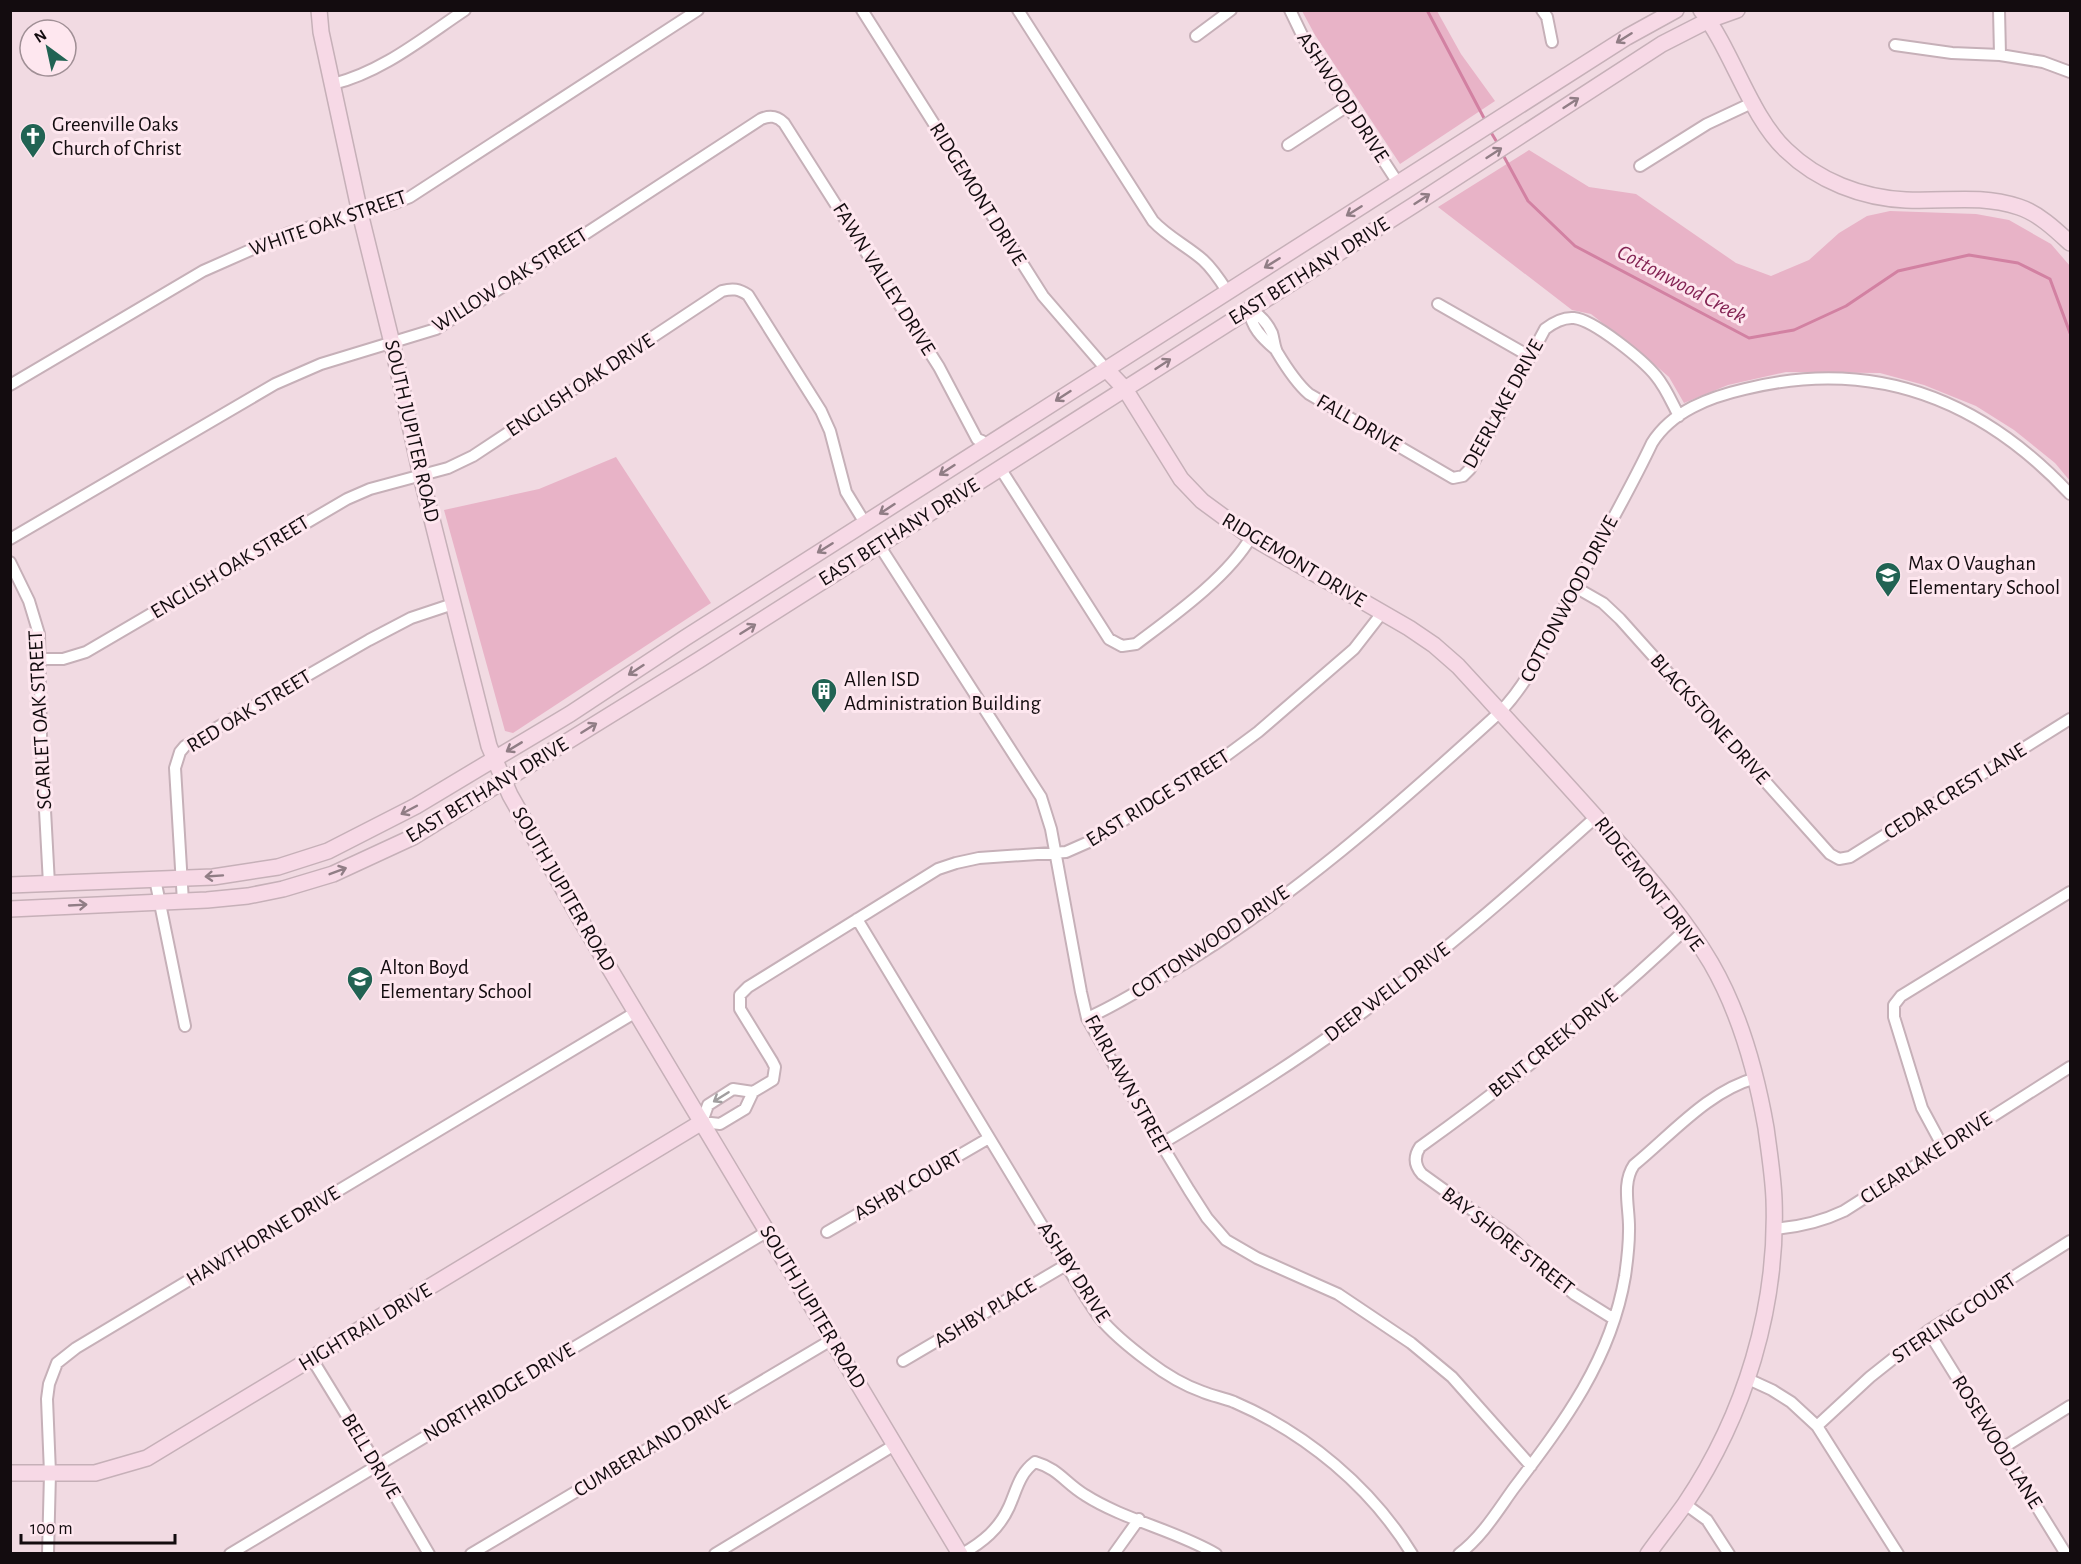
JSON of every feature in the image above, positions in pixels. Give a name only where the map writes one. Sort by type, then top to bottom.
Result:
[{"type":"street","name":"SOUTH JUPITER ROAD","points":[[319,10],[360,213],[392,343],[421,476],[489,746],[504,782],[545,859],[961,1554]]},
{"type":"street","points":[[333,84],[354,79],[378,67],[465,10]]},
{"type":"street","name":"WHITE OAK STREET","points":[[10,385],[227,259],[289,233],[395,203],[424,189],[698,10]]},
{"type":"street","name":"RIDGEMONT DRIVE","points":[[862,10],[1043,296],[1125,389],[1181,480],[1189,489],[1251,537],[1409,628],[1434,645],[1458,666],[1596,817],[1661,893],[1688,928],[1711,964],[1733,1010],[1756,1078],[1772,1165],[1774,1229],[1765,1312],[1748,1379],[1721,1441],[1685,1504],[1648,1554]]},
{"type":"street","points":[[1018,10],[1154,221],[1172,238],[1203,260],[1220,279],[1227,291],[1249,309]]},
{"type":"street","points":[[1196,36],[1231,10]]},
{"type":"street","name":"ASHWOOD DRIVE","points":[[1290,10],[1303,37],[1398,183]]},
{"type":"street","points":[[1542,10],[1547,17],[1552,42]]},
{"type":"street","name":"EAST BETHANY DRIVE","points":[[10,885],[213,877],[278,867],[328,851],[416,806],[570,714],[685,638],[1626,37],[1676,10]]},
{"type":"street","name":"EAST BETHANY DRIVE","points":[[10,909],[159,901],[183,902],[240,897],[283,889],[333,874],[413,837],[699,660],[1125,389],[1705,15],[1737,10]]},
{"type":"street","points":[[1999,10],[2000,55]]},
{"type":"street","points":[[1705,15],[1717,31],[1766,124],[1787,151],[1830,180],[1854,191],[1906,200],[1975,198],[2020,207],[2053,226],[2070,243]]},
{"type":"street","points":[[1895,45],[1952,53],[2000,55],[2043,62],[2070,72]]},
{"type":"street","points":[[1640,166],[1707,124],[1754,102]]},
{"type":"street","points":[[1288,145],[1349,105]]},
{"type":"street","name":"WILLOW OAK STREET","points":[[10,539],[275,384],[321,364],[423,334],[445,323],[761,119],[776,117]]},
{"type":"street","name":"FAWN VALLEY DRIVE","points":[[776,117],[784,123],[883,276],[939,367],[970,428],[985,446]]},
{"type":"street","name":"ENGLISH OAK DRIVE","points":[[421,476],[448,468],[473,456],[723,291],[736,289],[748,295],[821,411],[830,431],[846,492],[865,523]]},
{"type":"street","points":[[1438,304],[1529,356]]},
{"type":"street","name":"FALL DRIVE","points":[[1249,309],[1259,314],[1272,333],[1275,349],[1293,376],[1309,394],[1449,477],[1458,478]]},
{"type":"street","name":"DEERLAKE DRIVE","points":[[1458,478],[1470,469],[1545,329],[1565,318],[1583,320],[1644,363],[1658,378],[1679,416]]},
{"type":"street","name":"COTTONWOOD DRIVE","points":[[1088,1018],[1105,1011],[1188,962],[1289,891],[1391,810],[1500,712],[1516,695],[1532,672],[1575,587],[1660,431],[1679,416],[1708,400],[1735,391],[1775,383],[1825,378],[1862,380],[1883,384],[1936,398],[1969,413],[2013,441],[2070,494]]},
{"type":"street","points":[[985,446],[1109,639],[1122,646],[1136,644],[1224,573],[1240,555],[1251,537]]},
{"type":"street","name":"ENGLISH OAK STREET","points":[[41,659],[63,659],[86,652],[326,510],[370,489],[421,476]]},
{"type":"street","points":[[865,523],[879,545]]},
{"type":"street","name":"FAIRLAWN STREET","points":[[879,545],[1041,797],[1049,818],[1079,982],[1088,1018],[1201,1209],[1226,1240],[1257,1258],[1338,1294],[1412,1343],[1452,1377],[1531,1466]]},
{"type":"street","name":"SCARLET OAK STREET","points":[[10,562],[22,582],[39,634],[41,736],[49,884]]},
{"type":"street","name":"BLACKSTONE DRIVE","points":[[1575,587],[1603,603],[1620,619],[1830,854],[1839,859]]},
{"type":"street","name":"RED OAK STREET","points":[[183,902],[175,768],[180,752],[185,746],[391,628],[429,611],[453,604]]},
{"type":"street","name":"EAST RIDGE STREET","points":[[740,995],[748,987],[938,869],[979,858],[1055,853],[1075,849],[1091,841],[1245,742],[1354,649],[1382,613]]},
{"type":"street","points":[[685,638],[699,660]]},
{"type":"street","name":"CEDAR CREST LANE","points":[[1839,859],[1850,857],[2070,718]]},
{"type":"street","name":"DEEP WELL DRIVE","points":[[1161,1144],[1240,1097],[1344,1026],[1470,927],[1596,817]]},
{"type":"street","points":[[278,867],[283,889]]},
{"type":"street","points":[[155,879],[185,1026]]},
{"type":"street","points":[[49,884],[49,907]]},
{"type":"street","points":[[1943,1147],[1922,1108],[1894,1017],[1894,1005],[1901,996],[2070,892]]},
{"type":"street","name":"ASHBY DRIVE","points":[[857,919],[1101,1319],[1148,1362],[1183,1384],[1232,1401],[1305,1441],[1366,1494],[1403,1539],[1412,1554]]},
{"type":"street","name":"BENT CREEK DRIVE","points":[[1416,1154],[1420,1147],[1579,1024],[1688,928]]},
{"type":"street","name":"HIGHTRAIL DRIVE","points":[[10,1473],[95,1473],[147,1458],[702,1122],[720,1124],[745,1109],[753,1092],[772,1080],[776,1067],[740,1010],[740,995]]},
{"type":"street","name":"HAWTHORNE DRIVE","points":[[48,1554],[50,1473],[47,1400],[49,1384],[57,1363],[66,1354],[636,1012]]},
{"type":"street","name":"CLEARLAKE DRIVE","points":[[1774,1229],[1826,1220],[1844,1211],[2070,1067]]},
{"type":"street","points":[[1459,1554],[1482,1531],[1531,1466],[1581,1395],[1603,1351],[1614,1319],[1626,1266],[1629,1231],[1627,1178],[1630,1171],[1634,1165],[1718,1094],[1739,1082],[1756,1078]]},
{"type":"street","name":"HIGHTRAIL DRIVE","points":[[702,1122],[708,1105],[733,1089],[753,1092]]},
{"type":"street","name":"ASHBY COURT","points":[[827,1232],[989,1137]]},
{"type":"street","name":"BAY SHORE STREET","points":[[1416,1154],[1415,1162],[1422,1174],[1511,1238],[1574,1294],[1614,1319]]},
{"type":"street","name":"NORTHRIDGE DRIVE","points":[[230,1554],[768,1231]]},
{"type":"street","name":"STERLING COURT","points":[[1817,1426],[1870,1377],[1928,1331],[2070,1241]]},
{"type":"street","name":"ASHBY PLACE","points":[[903,1361],[1066,1265]]},
{"type":"street","name":"ROSEWOOD LANE","points":[[1928,1331],[2066,1554]]},
{"type":"street","name":"CUMBERLAND DRIVE","points":[[471,1554],[832,1339]]},
{"type":"street","name":"BELL DRIVE","points":[[312,1359],[429,1554]]},
{"type":"street","points":[[1748,1379],[1791,1402],[1817,1426],[1898,1554]]},
{"type":"street","points":[[2001,1449],[2070,1406]]},
{"type":"street","points":[[715,1554],[896,1444]]},
{"type":"street","points":[[961,1554],[988,1537],[1001,1522],[1022,1473],[1035,1462],[1051,1467],[1085,1495],[1189,1539],[1216,1554]]},
{"type":"street","points":[[1685,1504],[1707,1520],[1729,1554]]},
{"type":"street","points":[[1114,1554],[1139,1519]]},
{"type":"shaded area","points":[[1302,11],[1437,11],[1461,54],[1495,101],[1400,164],[1315,35]]},
{"type":"shaded area","points":[[1529,150],[1589,187],[1636,194],[1736,263],[1771,276],[1809,260],[1839,233],[1867,216],[1890,211],[1976,214],[2009,220],[2051,244],[2070,266],[2070,481],[2055,463],[2014,430],[1976,406],[1924,385],[1880,373],[1786,372],[1728,385],[1684,403],[1669,377],[1647,358],[1591,314],[1572,310],[1438,207]]},
{"type":"shaded area","points":[[616,457],[711,603],[513,733],[505,731],[444,510],[539,489]]},
{"type":"waterway","name":"Cottonwood Creek","points":[[1427,10],[1485,120]]},
{"type":"waterway","name":"Cottonwood Creek","points":[[1489,129],[1498,144]]},
{"type":"waterway","name":"Cottonwood Creek","points":[[1502,153],[1528,201],[1575,246],[1749,338],[1794,330],[1846,306],[1898,271],[1969,255],[2018,263],[2050,279],[2070,333]]},
{"type":"place","name":"Greenville Oaks Church of Christ","points":[[33,159]]},
{"type":"place","name":"Max O Vaughan Elementary School","points":[[1888,598]]},
{"type":"place","name":"Allen ISD Administration Building","points":[[824,714]]},
{"type":"place","name":"Alton Boyd Elementary School","points":[[360,1002]]}]
